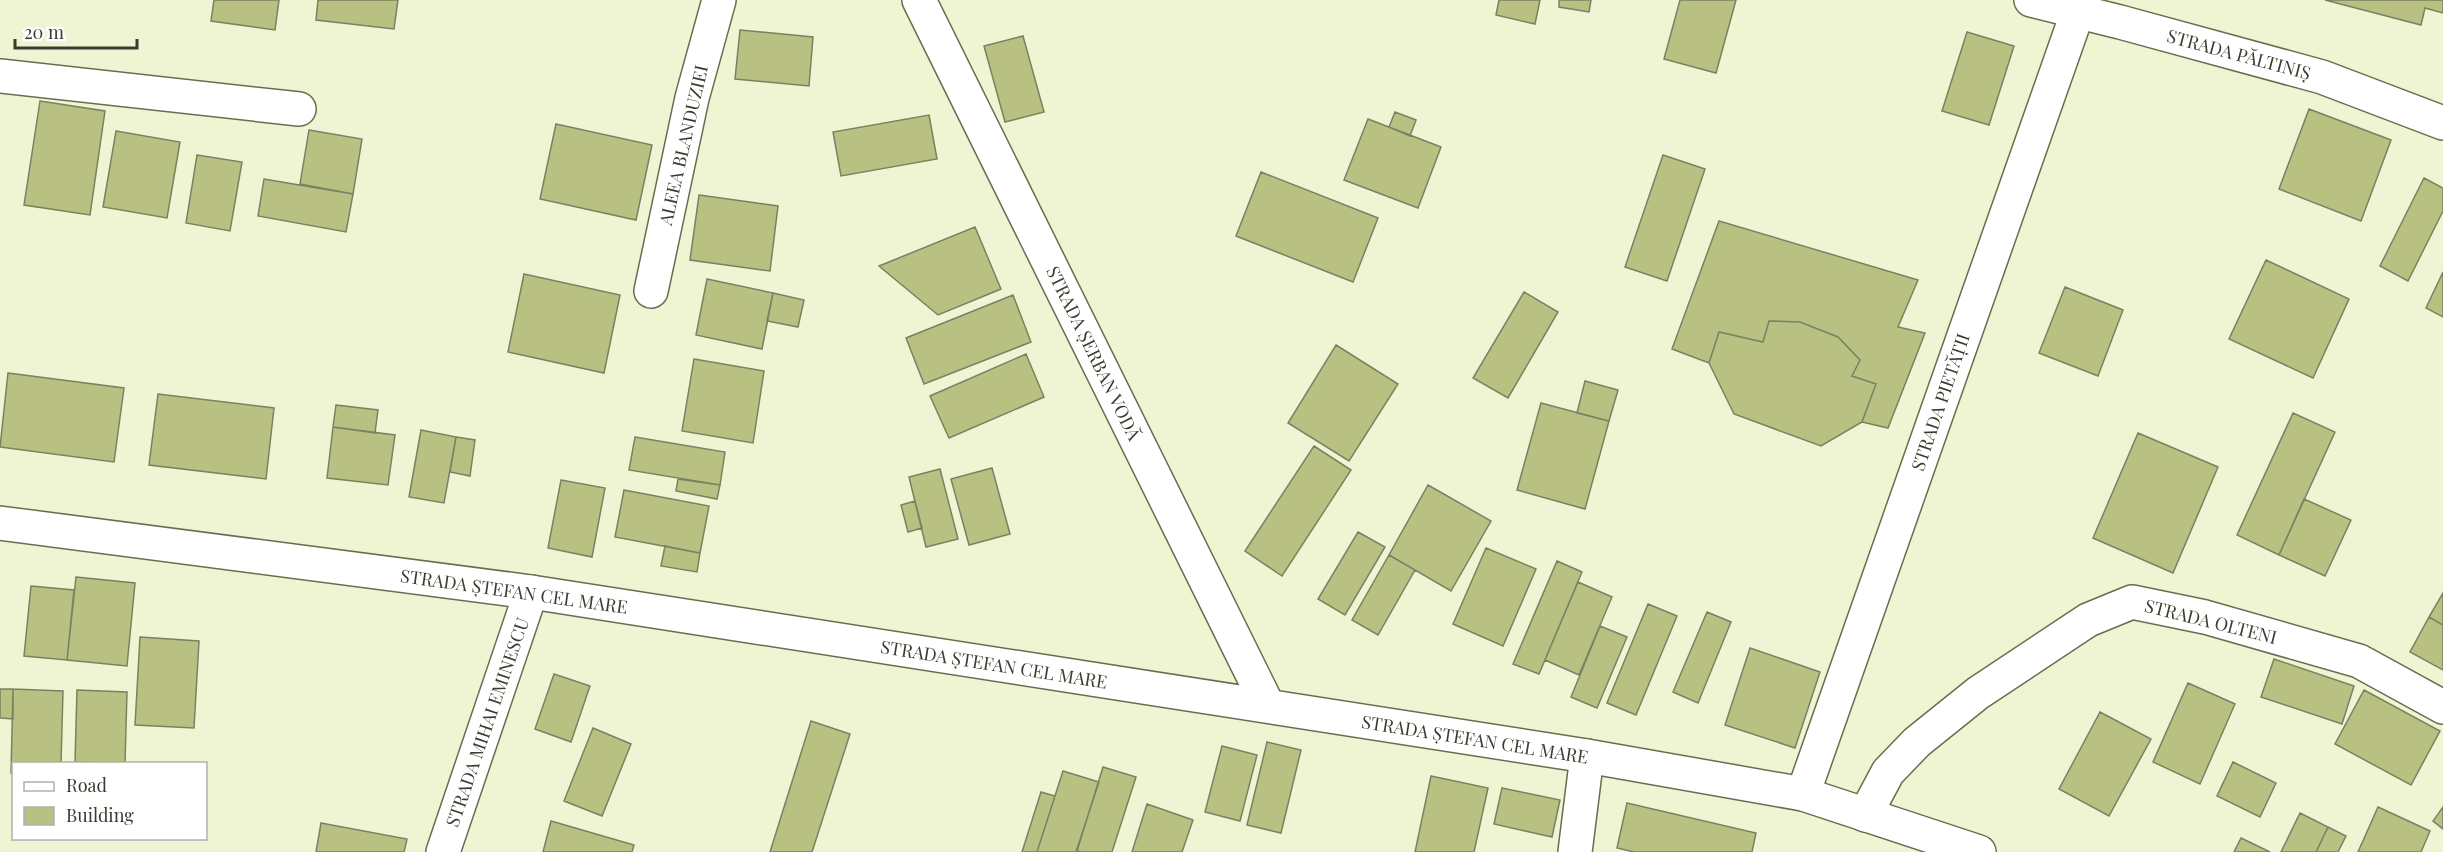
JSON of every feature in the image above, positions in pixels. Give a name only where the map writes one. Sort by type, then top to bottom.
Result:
[{"type":"street","name":"ALEEA BLANDUZIEI","points":[[651,291],[692,98],[719,0]]},
{"type":"street","name":"STRADA ȘERBAN VODĂ","points":[[919,0],[1268,706]]},
{"type":"street","name":"STRADA PĂLTINIȘ","points":[[2031,0],[2322,77],[2443,123]]},
{"type":"street","name":"STRADA PIETĂȚII","points":[[1803,794],[2078,11]]},
{"type":"street","points":[[0,76],[299,109]]},
{"type":"street","name":"STRADA ȘTEFAN CEL MARE","points":[[0,523],[531,592],[1587,756],[1803,794],[1979,852]]},
{"type":"street","name":"STRADA MIHAI EMINESCU","points":[[443,852],[531,592]]},
{"type":"street","name":"STRADA OLTENI","points":[[1865,815],[1888,772],[1917,742],[1978,693],[2088,620],[2133,602],[2205,617],[2359,661],[2443,707]]},
{"type":"street","points":[[1575,852],[1587,756]]},
{"type":"building","points":[[214,0],[279,0],[275,30],[211,21]]},
{"type":"building","points":[[318,0],[398,0],[394,29],[316,20]]},
{"type":"building","points":[[1499,0],[1540,0],[1535,24],[1496,15]]},
{"type":"building","points":[[1559,0],[1591,0],[1589,12],[1559,7]]},
{"type":"building","points":[[1680,0],[1736,0],[1716,73],[1664,59]]},
{"type":"building","points":[[2325,0],[2443,0],[2443,13],[2425,8],[2421,25]]},
{"type":"building","points":[[740,30],[813,37],[809,86],[735,79]]},
{"type":"building","points":[[1967,32],[2014,46],[1989,125],[1942,111]]},
{"type":"building","points":[[1023,36],[1044,112],[1005,122],[984,46]]},
{"type":"building","points":[[40,101],[105,111],[90,215],[24,205]]},
{"type":"building","points":[[2309,109],[2391,140],[2361,221],[2279,189]]},
{"type":"building","points":[[1395,112],[1416,120],[1410,136],[1389,127]]},
{"type":"building","points":[[929,115],[937,159],[841,176],[833,132]]},
{"type":"building","points":[[1368,119],[1441,147],[1418,208],[1344,180]]},
{"type":"building","points":[[556,124],[652,145],[636,220],[540,199]]},
{"type":"building","points":[[309,130],[362,139],[353,194],[300,184]]},
{"type":"building","points":[[116,131],[180,142],[167,218],[103,207]]},
{"type":"building","points":[[197,155],[242,162],[230,231],[186,223]]},
{"type":"building","points":[[1663,155],[1705,169],[1667,281],[1625,267]]},
{"type":"building","points":[[1261,172],[1378,218],[1353,282],[1236,236]]},
{"type":"building","points":[[2424,178],[2443,188],[2443,211],[2408,281],[2380,266]]},
{"type":"building","points":[[264,179],[353,194],[346,232],[258,216]]},
{"type":"building","points":[[699,195],[778,206],[770,271],[690,260]]},
{"type":"building","points":[[1719,221],[1918,280],[1898,327],[1925,333],[1888,428],[1862,422],[1876,384],[1852,376],[1860,360],[1838,337],[1800,322],[1769,321],[1763,342],[1719,332],[1709,363],[1672,349]]},
{"type":"building","points":[[975,227],[1001,289],[938,315],[879,266]]},
{"type":"building","points":[[2266,260],[2349,299],[2313,378],[2229,339]]},
{"type":"building","points":[[2443,272],[2443,317],[2426,308]]},
{"type":"building","points":[[524,274],[620,295],[604,373],[508,352]]},
{"type":"building","points":[[707,279],[773,293],[762,349],[696,335]]},
{"type":"building","points":[[2065,287],[2123,310],[2098,376],[2039,353]]},
{"type":"building","points":[[1524,292],[1558,312],[1508,398],[1473,378]]},
{"type":"building","points":[[773,293],[804,300],[798,327],[767,321]]},
{"type":"building","points":[[1013,295],[1031,342],[924,384],[906,338]]},
{"type":"building","points":[[1769,321],[1800,322],[1838,337],[1860,360],[1852,376],[1876,384],[1862,422],[1821,446],[1734,414],[1709,363],[1719,332],[1763,342]]},
{"type":"building","points":[[1336,345],[1398,384],[1349,461],[1288,423]]},
{"type":"building","points":[[1026,354],[1044,397],[949,438],[930,396]]},
{"type":"building","points":[[694,359],[764,371],[753,443],[682,431]]},
{"type":"building","points":[[8,373],[124,388],[114,462],[0,447]]},
{"type":"building","points":[[1585,381],[1618,390],[1609,421],[1577,413]]},
{"type":"building","points":[[158,394],[274,408],[266,479],[149,465]]},
{"type":"building","points":[[1541,403],[1609,421],[1585,509],[1517,490]]},
{"type":"building","points":[[336,405],[378,410],[375,433],[333,427]]},
{"type":"building","points":[[2293,413],[2335,432],[2279,555],[2237,535]]},
{"type":"building","points":[[333,427],[395,435],[388,485],[327,478]]},
{"type":"building","points":[[421,430],[456,437],[444,503],[409,497]]},
{"type":"building","points":[[2138,433],[2218,467],[2173,573],[2093,538]]},
{"type":"building","points":[[456,437],[475,440],[470,476],[450,472]]},
{"type":"building","points":[[635,437],[725,452],[720,485],[629,470]]},
{"type":"building","points":[[1314,446],[1351,470],[1282,576],[1245,551]]},
{"type":"building","points":[[992,468],[1010,534],[969,545],[951,479]]},
{"type":"building","points":[[940,469],[958,539],[926,547],[909,477]]},
{"type":"building","points":[[678,479],[720,485],[717,499],[676,491]]},
{"type":"building","points":[[561,480],[605,488],[592,557],[548,548]]},
{"type":"building","points":[[1428,485],[1491,521],[1451,591],[1389,555]]},
{"type":"building","points":[[624,490],[709,506],[700,553],[615,537]]},
{"type":"building","points":[[2304,499],[2351,520],[2325,576],[2279,555]]},
{"type":"building","points":[[915,501],[922,528],[908,532],[901,505]]},
{"type":"building","points":[[1358,532],[1385,547],[1345,615],[1318,599]]},
{"type":"building","points":[[665,546],[700,553],[697,572],[661,566]]},
{"type":"building","points":[[1486,548],[1536,569],[1503,646],[1453,624]]},
{"type":"building","points":[[1389,555],[1415,570],[1378,635],[1352,620]]},
{"type":"building","points":[[1557,561],[1582,572],[1539,674],[1513,664]]},
{"type":"building","points":[[76,577],[135,583],[127,666],[67,660]]},
{"type":"building","points":[[1578,582],[1612,597],[1579,675],[1545,660]]},
{"type":"building","points":[[31,586],[74,590],[67,660],[24,656]]},
{"type":"building","points":[[2443,593],[2443,625],[2429,617]]},
{"type":"building","points":[[1648,604],[1677,616],[1636,715],[1607,703]]},
{"type":"building","points":[[1707,612],[1731,622],[1698,703],[1673,692]]},
{"type":"building","points":[[2429,617],[2443,625],[2443,670],[2410,652]]},
{"type":"building","points":[[1600,626],[1627,637],[1597,708],[1571,697]]},
{"type":"building","points":[[140,637],[199,641],[194,728],[135,725]]},
{"type":"building","points":[[1750,648],[1820,672],[1795,748],[1725,725]]},
{"type":"building","points":[[2274,659],[2354,686],[2342,724],[2261,697]]},
{"type":"building","points":[[554,674],[590,686],[571,742],[535,729]]},
{"type":"building","points":[[2188,683],[2235,704],[2200,784],[2153,762]]},
{"type":"building","points":[[0,689],[13,689],[13,719],[0,718]]},
{"type":"building","points":[[13,689],[63,691],[61,762],[12,762],[11,773]]},
{"type":"building","points":[[77,690],[127,692],[125,762],[75,762]]},
{"type":"building","points":[[2364,690],[2440,731],[2411,785],[2335,744]]},
{"type":"building","points":[[2100,712],[2151,739],[2109,816],[2059,789]]},
{"type":"building","points":[[811,721],[850,734],[812,852],[770,852]]},
{"type":"building","points":[[593,728],[631,744],[602,816],[564,801]]},
{"type":"building","points":[[1267,742],[1301,750],[1281,833],[1247,825]]},
{"type":"building","points":[[1222,746],[1257,755],[1240,821],[1205,812]]},
{"type":"building","points":[[2233,762],[2276,783],[2260,817],[2217,796]]},
{"type":"building","points":[[1103,767],[1136,777],[1112,852],[1077,851]]},
{"type":"building","points":[[1063,771],[1099,782],[1076,852],[1037,852]]},
{"type":"building","points":[[1431,776],[1488,788],[1474,852],[1415,852]]},
{"type":"building","points":[[1502,788],[1560,800],[1552,837],[1494,824]]},
{"type":"building","points":[[1041,792],[1055,796],[1037,852],[1022,852]]},
{"type":"building","points":[[1627,803],[1756,833],[1752,852],[1634,852],[1617,848]]},
{"type":"building","points":[[1147,804],[1193,820],[1182,852],[1132,852]]},
{"type":"building","points":[[2378,807],[2430,831],[2421,852],[2358,852]]},
{"type":"building","points":[[2443,807],[2443,829],[2433,821]]},
{"type":"building","points":[[2300,813],[2328,827],[2316,852],[2281,852]]},
{"type":"building","points":[[551,821],[634,845],[632,852],[543,852]]},
{"type":"building","points":[[321,823],[407,839],[404,852],[316,852]]},
{"type":"building","points":[[2328,827],[2346,836],[2338,852],[2316,852]]},
{"type":"building","points":[[2241,838],[2270,852],[2234,852]]}]
